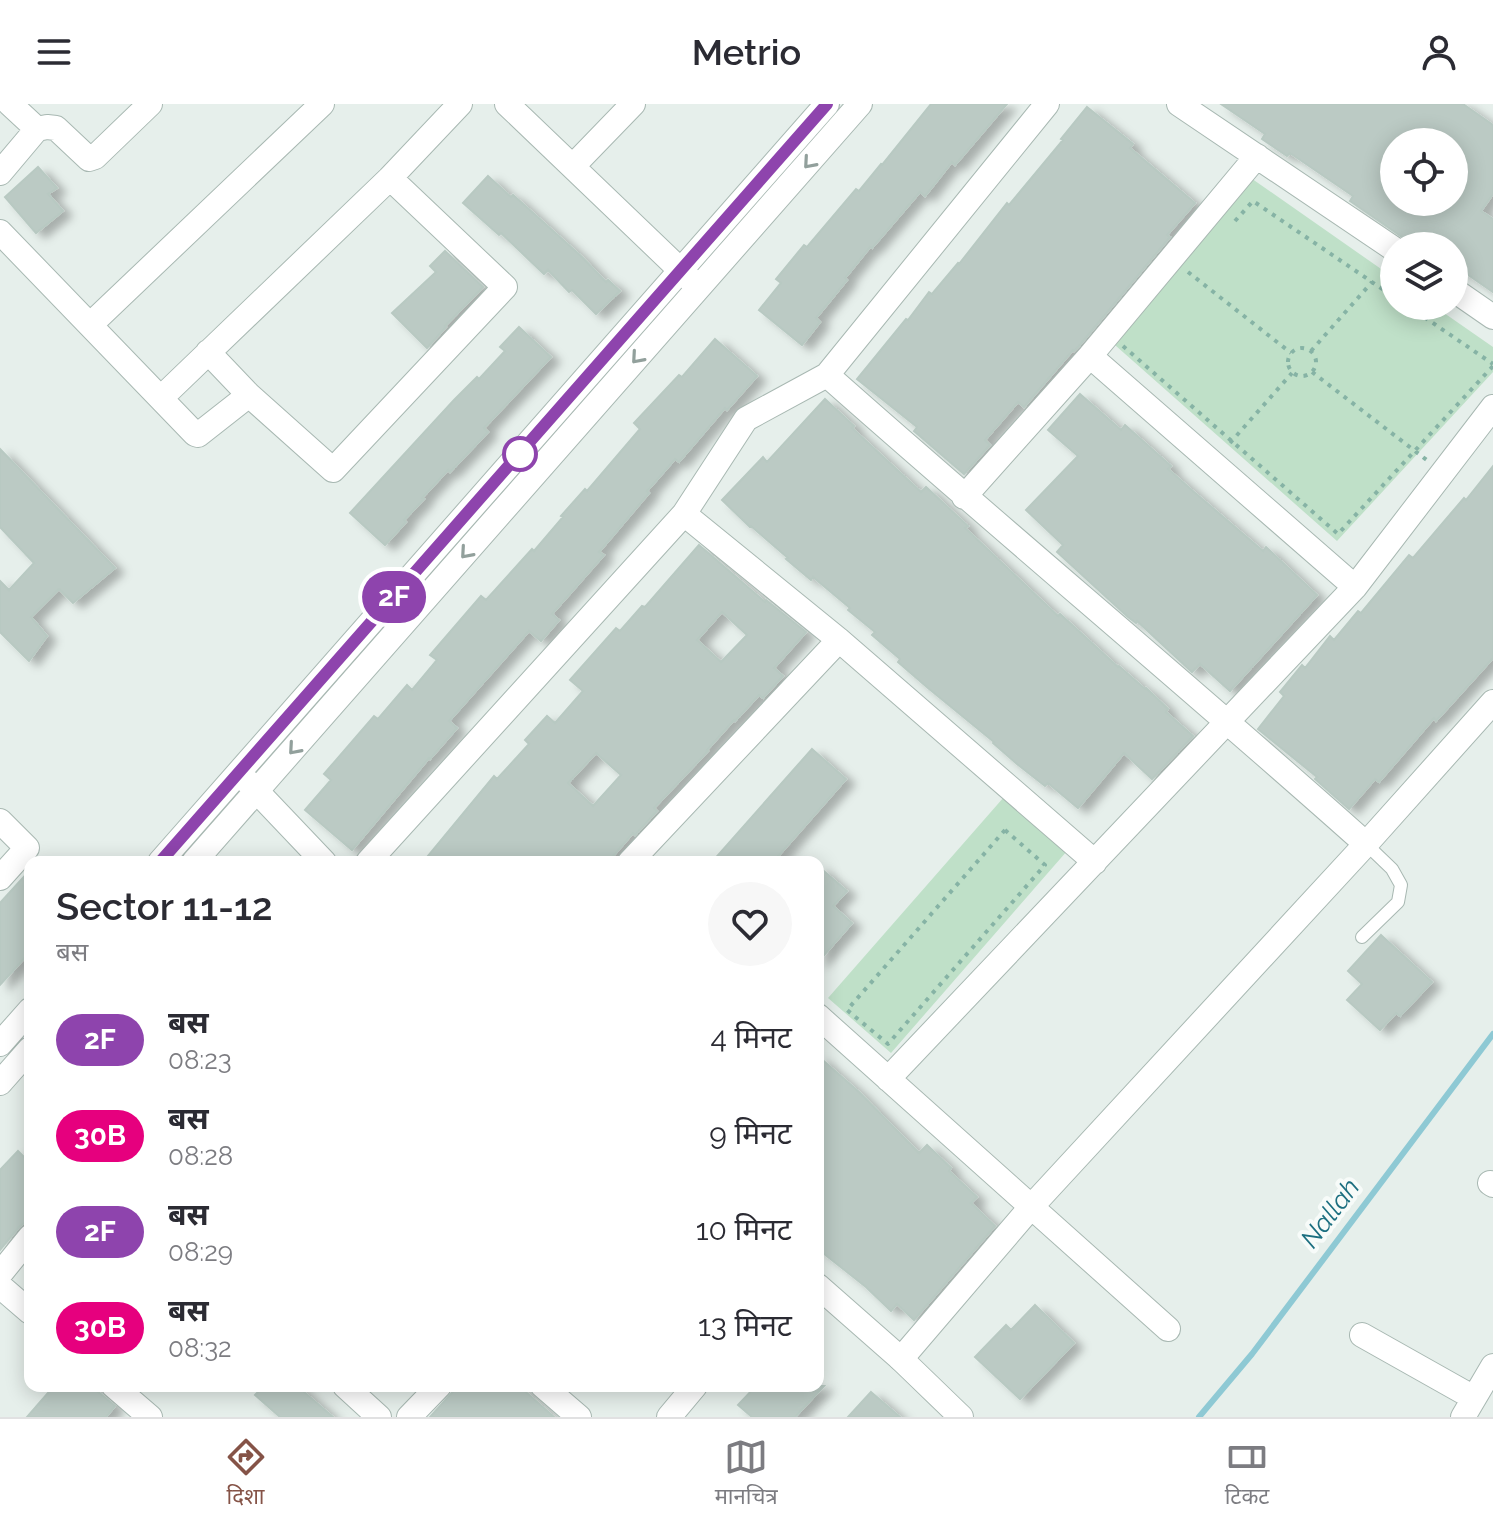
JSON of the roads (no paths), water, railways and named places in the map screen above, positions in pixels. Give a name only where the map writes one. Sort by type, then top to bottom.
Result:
[{"type":"street","points":[[10,104],[37,129]]},
{"type":"street","points":[[0,173],[37,129],[47,127],[56,128],[89,159],[95,157],[150,104]]},
{"type":"street","points":[[90,325],[322,104]]},
{"type":"street","points":[[161,398],[390,178],[460,104]]},
{"type":"street","points":[[507,104],[699,287]]},
{"type":"street","points":[[573,166],[633,104]]},
{"type":"street","points":[[165,856],[827,104]]},
{"type":"street","points":[[199,856],[860,104]]},
{"type":"street","points":[[373,856],[684,514],[746,419],[827,375],[1047,104]]},
{"type":"street","points":[[1179,104],[1380,239]]},
{"type":"street","points":[[964,497],[1090,356],[1257,156]]},
{"type":"street","points":[[208,352],[249,395],[333,470],[505,287],[390,178]]},
{"type":"street","points":[[0,232],[195,434],[198,435],[249,395]]},
{"type":"street","points":[[1468,300],[1493,317]]},
{"type":"street","points":[[1090,356],[1355,587]]},
{"type":"street","points":[[827,375],[1366,844]]},
{"type":"street","points":[[888,1079],[1355,587],[1493,407]]},
{"type":"street","points":[[684,514],[839,640],[1095,862]]},
{"type":"street","points":[[640,856],[839,640]]},
{"type":"street","points":[[901,1359],[1031,1207],[1493,702]]},
{"type":"street","points":[[238,774],[318,856]]},
{"type":"street","points":[[0,821],[27,848],[0,878]]},
{"type":"street","points":[[0,1044],[24,1017]]},
{"type":"street","points":[[824,1021],[1168,1329]]},
{"type":"street","points":[[0,1083],[24,1056]]},
{"type":"street","points":[[0,1274],[24,1244]]},
{"type":"street","points":[[0,1286],[24,1307]]},
{"type":"street","points":[[824,1291],[961,1417]]},
{"type":"street","points":[[1362,1335],[1469,1407],[1493,1366]]},
{"type":"street","points":[[120,1392],[140,1414]]},
{"type":"street","points":[[352,1392],[379,1417]]},
{"type":"street","points":[[409,1417],[433,1392]]},
{"type":"street","points":[[550,1392],[579,1417]]},
{"type":"street","points":[[669,1417],[690,1392]]},
{"type":"lane","points":[[1362,937],[1398,902],[1401,885],[1392,869],[1366,844]]},
{"type":"waterway","name":"Nallah","points":[[1199,1417],[1252,1354],[1493,1034]]}]
